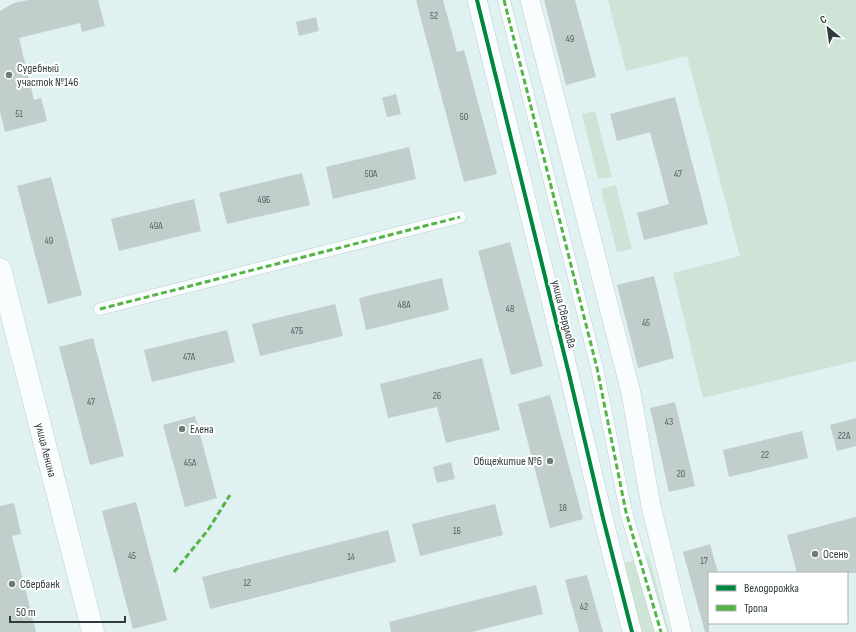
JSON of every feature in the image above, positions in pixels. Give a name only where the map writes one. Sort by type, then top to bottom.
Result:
[{"type":"main road","name":"улица Ленина","points":[[0,269],[93,632]]},
{"type":"street","name":"улица Свердлова","points":[[477,0],[569,374],[604,524],[632,632]]},
{"type":"street","points":[[504,0],[597,368],[627,518],[661,632]]},
{"type":"street","points":[[530,0],[631,393],[651,506],[682,632]]},
{"type":"street","points":[[100,309],[460,217]]},
{"type":"green space","points":[[608,0],[856,0],[856,361],[703,398],[673,273],[740,256],[687,56],[626,71]]},
{"type":"green space","points":[[595,111],[612,177],[598,179],[582,114]]},
{"type":"green space","points":[[616,185],[632,249],[617,252],[601,189]]},
{"type":"green space","points":[[649,556],[669,632],[641,632],[624,563]]},
{"type":"building","points":[[28,0],[98,0],[105,26],[82,32],[80,23],[19,38],[34,100],[41,98],[47,121],[5,132],[0,112],[0,11],[14,3]]},
{"type":"building","points":[[416,0],[443,0],[457,52],[464,50],[497,174],[464,182]]},
{"type":"building","points":[[544,0],[575,0],[596,77],[566,85]]},
{"type":"building","points":[[316,17],[319,31],[299,36],[296,22]]},
{"type":"building","points":[[396,94],[401,114],[387,117],[382,98]]},
{"type":"building","points":[[675,97],[708,224],[644,240],[637,213],[669,204],[650,132],[617,141],[610,114]]},
{"type":"building","points":[[409,147],[416,179],[333,199],[326,167]]},
{"type":"building","points":[[302,173],[310,205],[227,224],[219,193]]},
{"type":"building","points":[[51,177],[82,295],[48,304],[17,186]]},
{"type":"building","points":[[194,199],[201,231],[119,251],[111,219]]},
{"type":"building","points":[[510,242],[543,366],[511,375],[478,251]]},
{"type":"building","points":[[654,276],[674,358],[638,368],[617,285]]},
{"type":"building","points":[[442,278],[449,310],[366,330],[359,298]]},
{"type":"building","points":[[335,304],[343,336],[260,356],[252,324]]},
{"type":"building","points":[[227,330],[235,362],[152,382],[144,350]]},
{"type":"building","points":[[93,338],[124,456],[90,465],[59,347]]},
{"type":"building","points":[[482,358],[500,430],[446,443],[437,407],[388,418],[380,384]]},
{"type":"building","name":"Общежитие №6","points":[[550,395],[583,519],[550,528],[518,404]]},
{"type":"building","points":[[675,402],[695,486],[669,492],[650,408]]},
{"type":"building","points":[[195,416],[217,498],[185,507],[163,425]]},
{"type":"building","points":[[856,418],[856,446],[837,451],[830,425]]},
{"type":"building","points":[[802,431],[808,458],[729,477],[723,450]]},
{"type":"building","points":[[451,462],[455,479],[437,483],[433,467]]},
{"type":"building","points":[[136,502],[167,620],[133,629],[102,511]]},
{"type":"building","name":"Сбербанк","points":[[14,503],[21,534],[12,536],[36,632],[0,632],[0,506]]},
{"type":"building","points":[[495,504],[503,535],[420,556],[412,524]]},
{"type":"building","name":"Осень","points":[[856,517],[856,573],[797,572],[787,535]]},
{"type":"building","points":[[388,530],[396,562],[210,609],[202,577]]},
{"type":"building","points":[[710,544],[718,572],[708,572],[709,632],[705,632],[683,552]]},
{"type":"building","points":[[587,575],[603,632],[579,632],[565,580]]},
{"type":"building","points":[[536,585],[543,614],[472,632],[391,632],[389,622]]},
{"type":"marked path","points":[[504,0],[597,368],[626,512],[661,632]]},
{"type":"marked path","points":[[100,309],[460,217]]},
{"type":"marked path","points":[[174,572],[208,530],[230,495]]},
{"type":"cycle path","points":[[477,0],[632,632]]},
{"type":"place","name":"Судебный участок №146","points":[[9,75]]},
{"type":"place","name":"Елена","points":[[182,429]]},
{"type":"place","name":"Общежитие №6","points":[[550,461]]},
{"type":"place","name":"Осень","points":[[815,554]]},
{"type":"place","name":"Сбербанк","points":[[12,584]]}]
